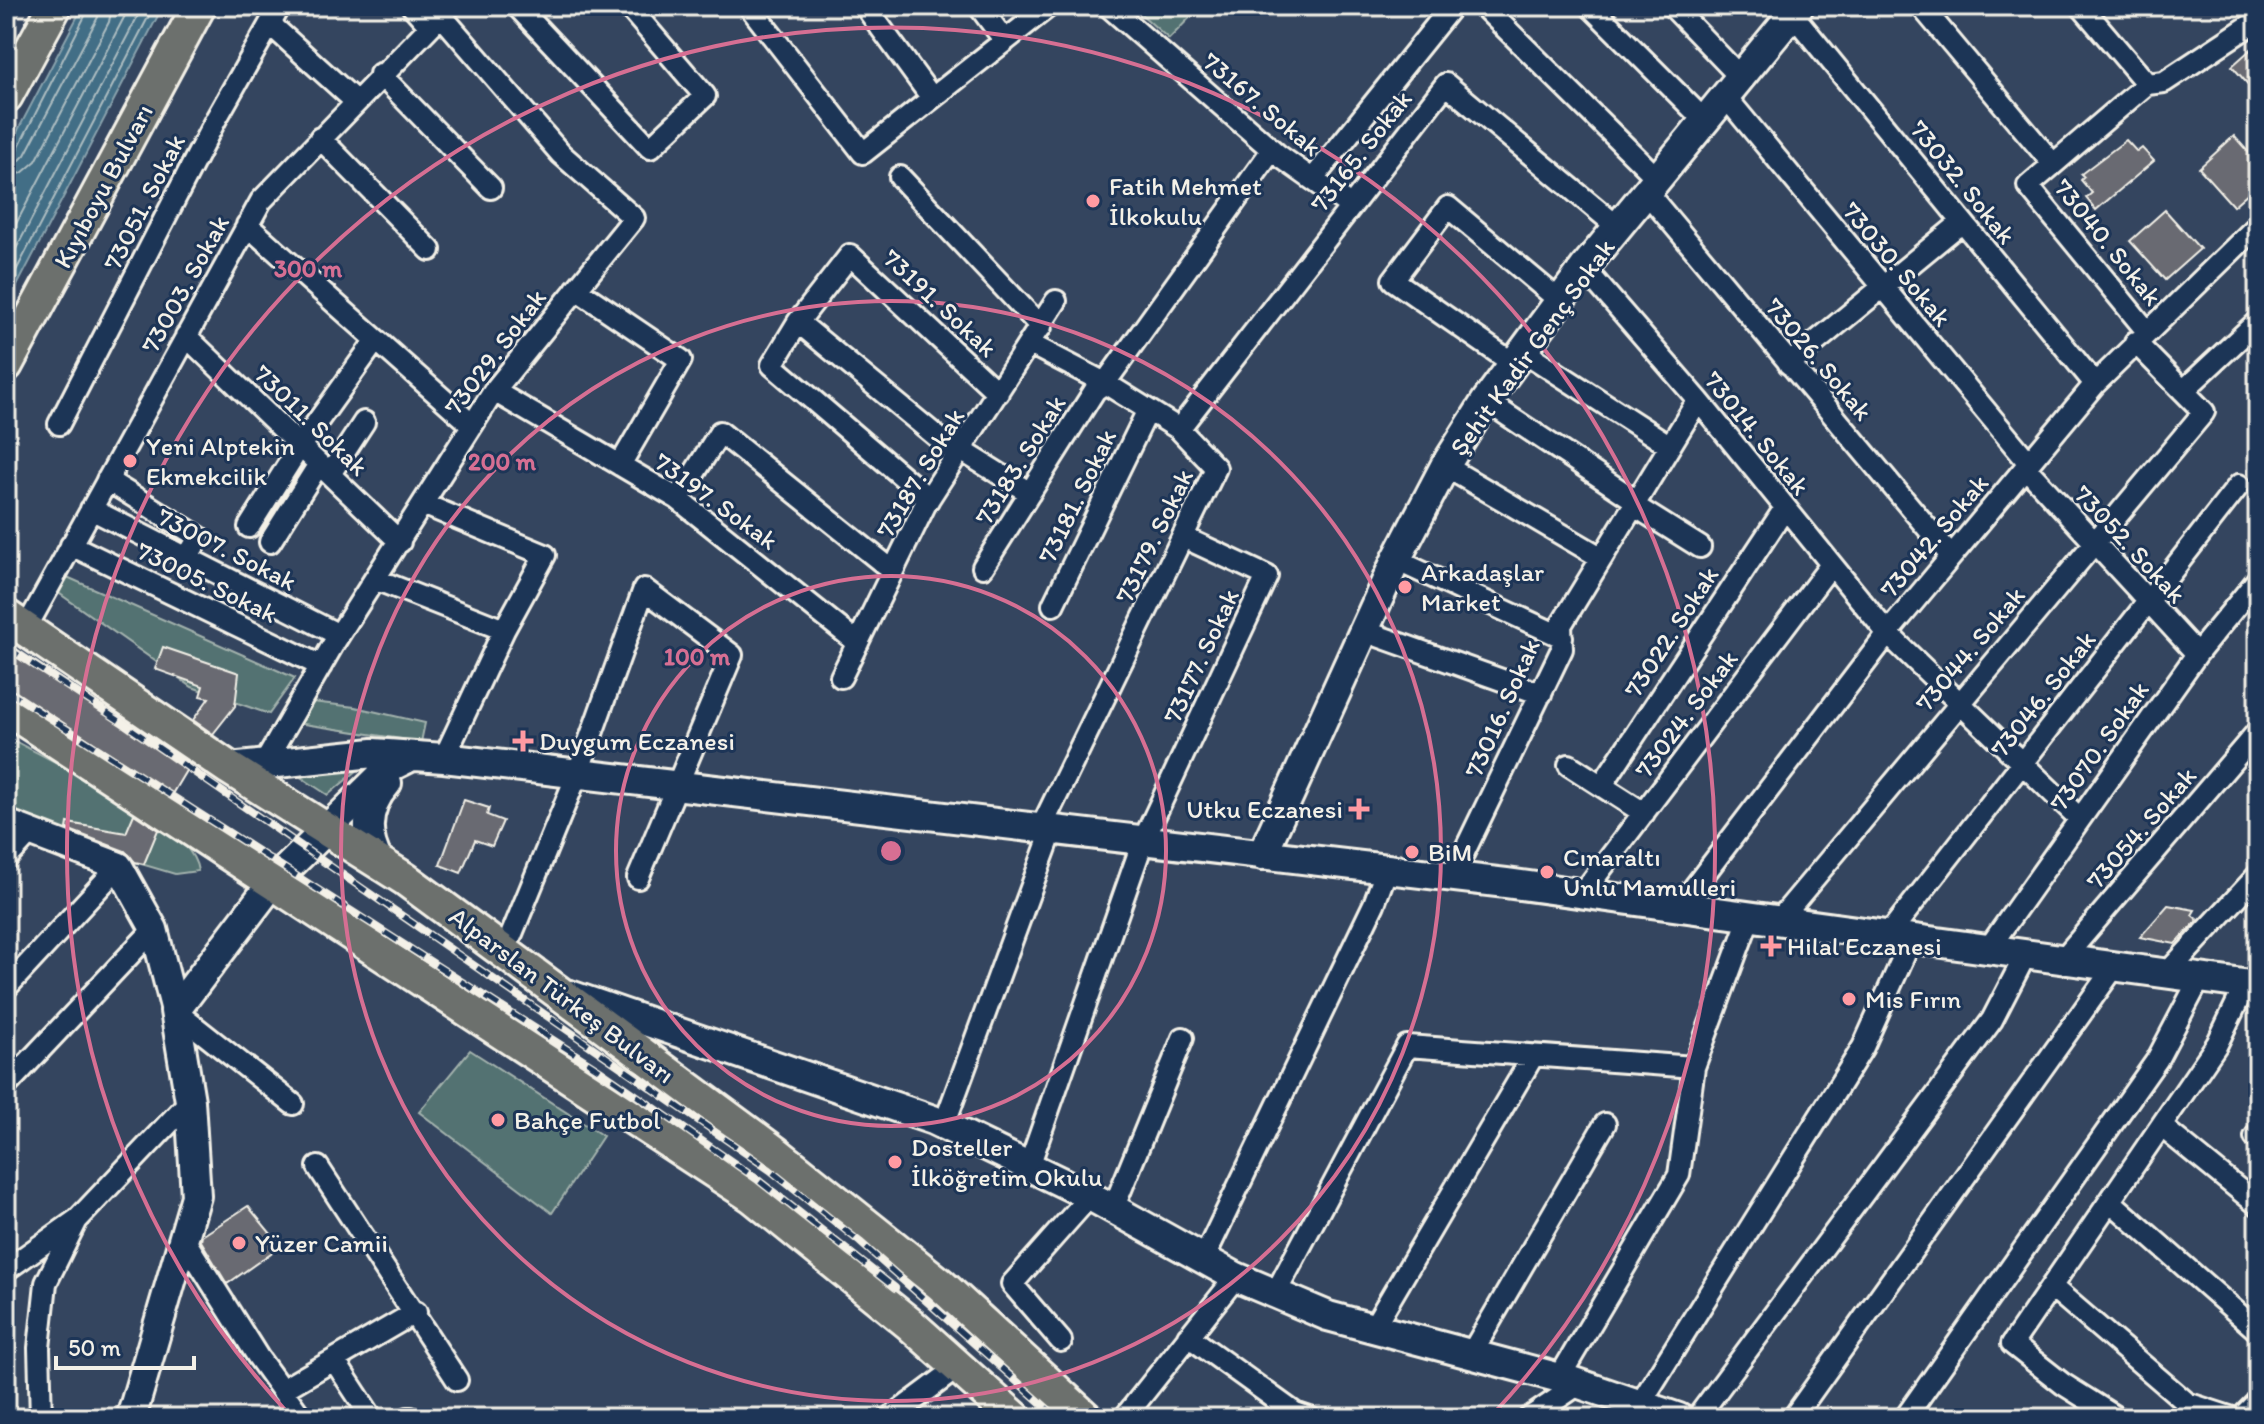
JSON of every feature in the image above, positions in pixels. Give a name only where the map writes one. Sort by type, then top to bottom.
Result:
[{"type":"main road","points":[[6,96],[55,6]]},
{"type":"main road","name":"Kıyıboyu Bulvarı","points":[[6,365],[199,6]]},
{"type":"main road","name":"Şehit Kadir Genç Sokak","points":[[1262,855],[1396,560],[1445,466],[1486,401],[1584,268],[1706,122],[1792,8]]},
{"type":"main road","name":"Alparslan Türkeş Bulvarı","points":[[16,623],[229,768],[379,862],[776,1153],[928,1275],[1086,1418]]},
{"type":"main road","points":[[6,708],[752,1196],[910,1324],[1015,1418]]},
{"type":"main road","points":[[229,768],[373,753],[408,758],[444,758],[1583,893],[2252,985]]},
{"type":"main road","points":[[131,1418],[196,1196],[190,1101],[175,1011],[273,882],[390,767],[408,758]]},
{"type":"main road","points":[[379,862],[369,844],[368,820],[380,791],[408,758]]},
{"type":"main road","points":[[555,990],[944,1125],[1101,1203],[1236,1277],[1328,1316],[1569,1381],[1679,1418]]},
{"type":"street","points":[[412,6],[440,15]]},
{"type":"street","points":[[517,6],[650,148],[705,96],[628,6]]},
{"type":"street","points":[[749,6],[863,153],[1049,6]]},
{"type":"street","points":[[865,6],[932,98]]},
{"type":"street","points":[[979,6],[1005,41]]},
{"type":"street","name":"73167. Sokak","points":[[1108,6],[1272,150],[1350,206]]},
{"type":"street","points":[[1313,179],[1452,6]]},
{"type":"street","name":"73026. Sokak","points":[[1483,6],[1654,187],[1789,364],[1951,556]]},
{"type":"street","points":[[1590,6],[1706,122]]},
{"type":"street","name":"73030. Sokak","points":[[1672,6],[1882,288],[2027,465]]},
{"type":"street","points":[[1921,6],[2053,164]]},
{"type":"street","points":[[2081,6],[2147,84]]},
{"type":"street","name":"73032. Sokak","points":[[1792,8],[2095,384]]},
{"type":"street","points":[[275,15],[355,101]]},
{"type":"street","name":"73051. Sokak","points":[[59,424],[216,119],[275,15]]},
{"type":"street","name":"73003. Sokak","points":[[16,623],[71,545],[261,201],[440,15]]},
{"type":"street","name":"73029. Sokak","points":[[263,766],[339,635],[471,424],[494,391],[634,218],[561,154],[440,15]]},
{"type":"street","name":"73040. Sokak","points":[[2141,336],[2028,186],[2147,84],[2164,82],[2258,20]]},
{"type":"street","points":[[380,74],[491,188]]},
{"type":"street","name":"73165. Sokak","points":[[1179,429],[1446,84],[1619,228]]},
{"type":"street","points":[[320,138],[430,250]]},
{"type":"street","name":"73183. Sokak","points":[[983,567],[1095,390],[1105,383],[1272,150]]},
{"type":"street","name":"73179. Sokak","points":[[900,177],[1035,336],[1179,429],[1216,468],[1046,830],[944,1125]]},
{"type":"street","points":[[1560,301],[1448,207],[1393,280],[1670,446]]},
{"type":"street","points":[[1789,364],[1962,222]]},
{"type":"street","points":[[247,225],[471,424]]},
{"type":"street","name":"73042. Sokak","points":[[1680,906],[1888,634],[2095,384],[2258,225]]},
{"type":"street","name":"73191. Sokak","points":[[929,499],[772,365],[798,322],[850,255],[998,393]]},
{"type":"street","name":"73014. Sokak","points":[[1584,268],[1698,400],[1888,634],[2079,818]]},
{"type":"street","points":[[576,289],[681,360],[620,465]]},
{"type":"street","name":"73187. Sokak","points":[[841,677],[929,499],[1056,301]]},
{"type":"street","points":[[2141,336],[2183,391],[2258,321]]},
{"type":"street","points":[[798,322],[960,452],[1030,493]]},
{"type":"street","name":"73011. Sokak","points":[[186,336],[400,542]]},
{"type":"street","points":[[249,527],[300,446],[376,340]]},
{"type":"street","name":"73197. Sokak","points":[[494,391],[678,499],[858,643]]},
{"type":"street","name":"73044. Sokak","points":[[1779,920],[2204,412],[2183,391]]},
{"type":"street","name":"73016. Sokak","points":[[1452,877],[1562,649],[1561,625],[1698,400]]},
{"type":"street","points":[[1486,401],[1700,547]]},
{"type":"street","name":"73181. Sokak","points":[[1053,605],[1148,410]]},
{"type":"street","points":[[270,542],[324,469],[364,422]]},
{"type":"street","points":[[678,499],[720,432],[893,571]]},
{"type":"street","name":"73052. Sokak","points":[[2027,465],[2093,544],[2197,654]]},
{"type":"street","points":[[1445,466],[1602,558]]},
{"type":"street","points":[[107,480],[199,537],[187,558]]},
{"type":"street","name":"73046. Sokak","points":[[1640,1404],[1863,1047],[1900,937],[2023,764],[2239,485]]},
{"type":"street","points":[[423,504],[545,555],[504,630],[444,758]]},
{"type":"street","name":"73022. Sokak","points":[[1602,785],[1785,508]]},
{"type":"street","name":"73007. Sokak","points":[[91,509],[339,635]]},
{"type":"street","name":"73177. Sokak","points":[[1143,841],[1267,576],[1183,537]]},
{"type":"street","name":"73005. Sokak","points":[[71,545],[321,666]]},
{"type":"street","points":[[1396,560],[1562,637]]},
{"type":"street","name":"73024. Sokak","points":[[1583,893],[1830,566]]},
{"type":"street","points":[[375,579],[504,630]]},
{"type":"street","name":"73070. Sokak","points":[[1988,949],[2197,654],[2258,579]]},
{"type":"street","points":[[504,953],[577,775],[644,589],[732,655],[638,878]]},
{"type":"street","points":[[1364,631],[1541,694]]},
{"type":"street","name":"73054. Sokak","points":[[2063,959],[2258,731]]},
{"type":"street","points":[[1569,765],[1644,813]]},
{"type":"street","points":[[6,823],[119,866],[154,929],[175,1011],[293,1104]]},
{"type":"street","points":[[6,859],[32,831]]},
{"type":"street","points":[[1029,1166],[1143,841]]},
{"type":"street","points":[[6,988],[119,866]]},
{"type":"street","points":[[1203,1260],[1387,869]]},
{"type":"street","points":[[2167,973],[2258,875]]},
{"type":"street","points":[[1529,1418],[1569,1381],[1679,1175],[1694,1067],[1750,916]]},
{"type":"street","points":[[6,1086],[154,929]]},
{"type":"street","points":[[1697,1418],[1992,1020],[2026,954]]},
{"type":"street","points":[[1793,1418],[2115,966]]},
{"type":"street","points":[[1905,1418],[2157,1060],[2200,978]]},
{"type":"street","points":[[2117,1418],[2063,1384],[2012,1344],[2217,1044],[2252,985]]},
{"type":"street","points":[[1061,1341],[1012,1284],[1101,1203],[1183,1038]]},
{"type":"street","points":[[1275,1294],[1372,1119],[1407,1046],[1694,1067]]},
{"type":"street","points":[[1373,1328],[1533,1056]]},
{"type":"street","points":[[9,1262],[78,1219],[190,1101]]},
{"type":"street","points":[[1471,1354],[1605,1124]]},
{"type":"street","points":[[2161,1126],[2258,1205]]},
{"type":"street","points":[[318,1167],[416,1312],[457,1380]]},
{"type":"street","points":[[2110,1201],[2258,1331]]},
{"type":"street","points":[[41,1418],[39,1348],[46,1283],[78,1219]]},
{"type":"street","points":[[184,1239],[302,1418]]},
{"type":"street","points":[[1124,1418],[1236,1277]]},
{"type":"street","points":[[2052,1287],[2187,1403],[2233,1418]]},
{"type":"street","points":[[282,1390],[416,1312]]},
{"type":"street","points":[[1188,1336],[1295,1413],[1310,1418]]},
{"type":"street","points":[[334,1360],[372,1418]]},
{"type":"street","points":[[890,1418],[957,1368]]},
{"type":"street","points":[[2241,1418],[2258,1401]]},
{"type":"green space","points":[[1132,6],[1201,6],[1169,39]]},
{"type":"green space","points":[[58,573],[295,678],[269,714],[192,687],[53,589]]},
{"type":"green space","points":[[312,702],[355,707],[425,723],[421,742],[291,722]]},
{"type":"green space","points":[[6,736],[145,812],[171,831],[189,851],[198,871],[175,874],[6,824]]},
{"type":"green space","points":[[261,751],[359,769],[328,795]]},
{"type":"green space","points":[[470,1050],[603,1136],[552,1213],[419,1112]]},
{"type":"water","points":[[83,6],[163,6],[6,307],[6,153]]},
{"type":"building","points":[[2258,43],[2258,96],[2232,66]]},
{"type":"building","points":[[2234,136],[2258,163],[2258,184],[2233,206],[2199,168]]},
{"type":"building","points":[[2126,140],[2137,152],[2142,148],[2154,161],[2096,210],[2086,198],[2092,193],[2081,180],[2084,177],[2081,174]]},
{"type":"building","points":[[2165,210],[2200,249],[2165,280],[2130,241]]},
{"type":"building","points":[[6,642],[190,764],[172,794],[16,692],[6,689]]},
{"type":"building","points":[[163,647],[239,673],[235,706],[213,734],[193,720],[209,698],[200,696],[203,686],[155,669]]},
{"type":"building","points":[[464,800],[489,808],[487,815],[503,821],[492,846],[475,840],[461,873],[440,865]]},
{"type":"building","points":[[134,814],[158,830],[144,864],[135,862],[125,851],[67,829],[68,823],[126,833]]},
{"type":"building","points":[[2168,905],[2195,910],[2192,915],[2198,920],[2175,944],[2140,937]]},
{"type":"building","name":"Yüzer Camii","points":[[248,1206],[281,1246],[227,1284],[201,1241],[202,1236]]},
{"type":"railway","points":[[6,647],[123,723],[770,1170],[860,1242],[1058,1418]]},
{"type":"railway","points":[[6,690],[600,1070],[758,1180],[895,1288]]},
{"type":"place","name":"Fatih Mehmet İlkokulu","points":[[1093,201]]},
{"type":"place","name":"Yeni Alptekin Ekmekcilik","points":[[130,461]]},
{"type":"place","name":"Arkadaşlar Market","points":[[1405,587]]},
{"type":"place","name":"Duygum Eczanesi","points":[[523,741]]},
{"type":"place","name":"Utku Eczanesi","points":[[1359,809]]},
{"type":"place","name":"BiM","points":[[1412,852]]},
{"type":"place","name":"Cınaraltı Unlu Mamulleri","points":[[1547,872]]},
{"type":"place","name":"Hilal Eczanesi","points":[[1771,946]]},
{"type":"place","name":"Mis Fırın","points":[[1849,999]]},
{"type":"place","name":"Bahçe Futbol","points":[[498,1120]]},
{"type":"place","name":"Dosteller İlköğretim Okulu","points":[[895,1162]]},
{"type":"place","name":"Yüzer Camii","points":[[239,1243]]}]
